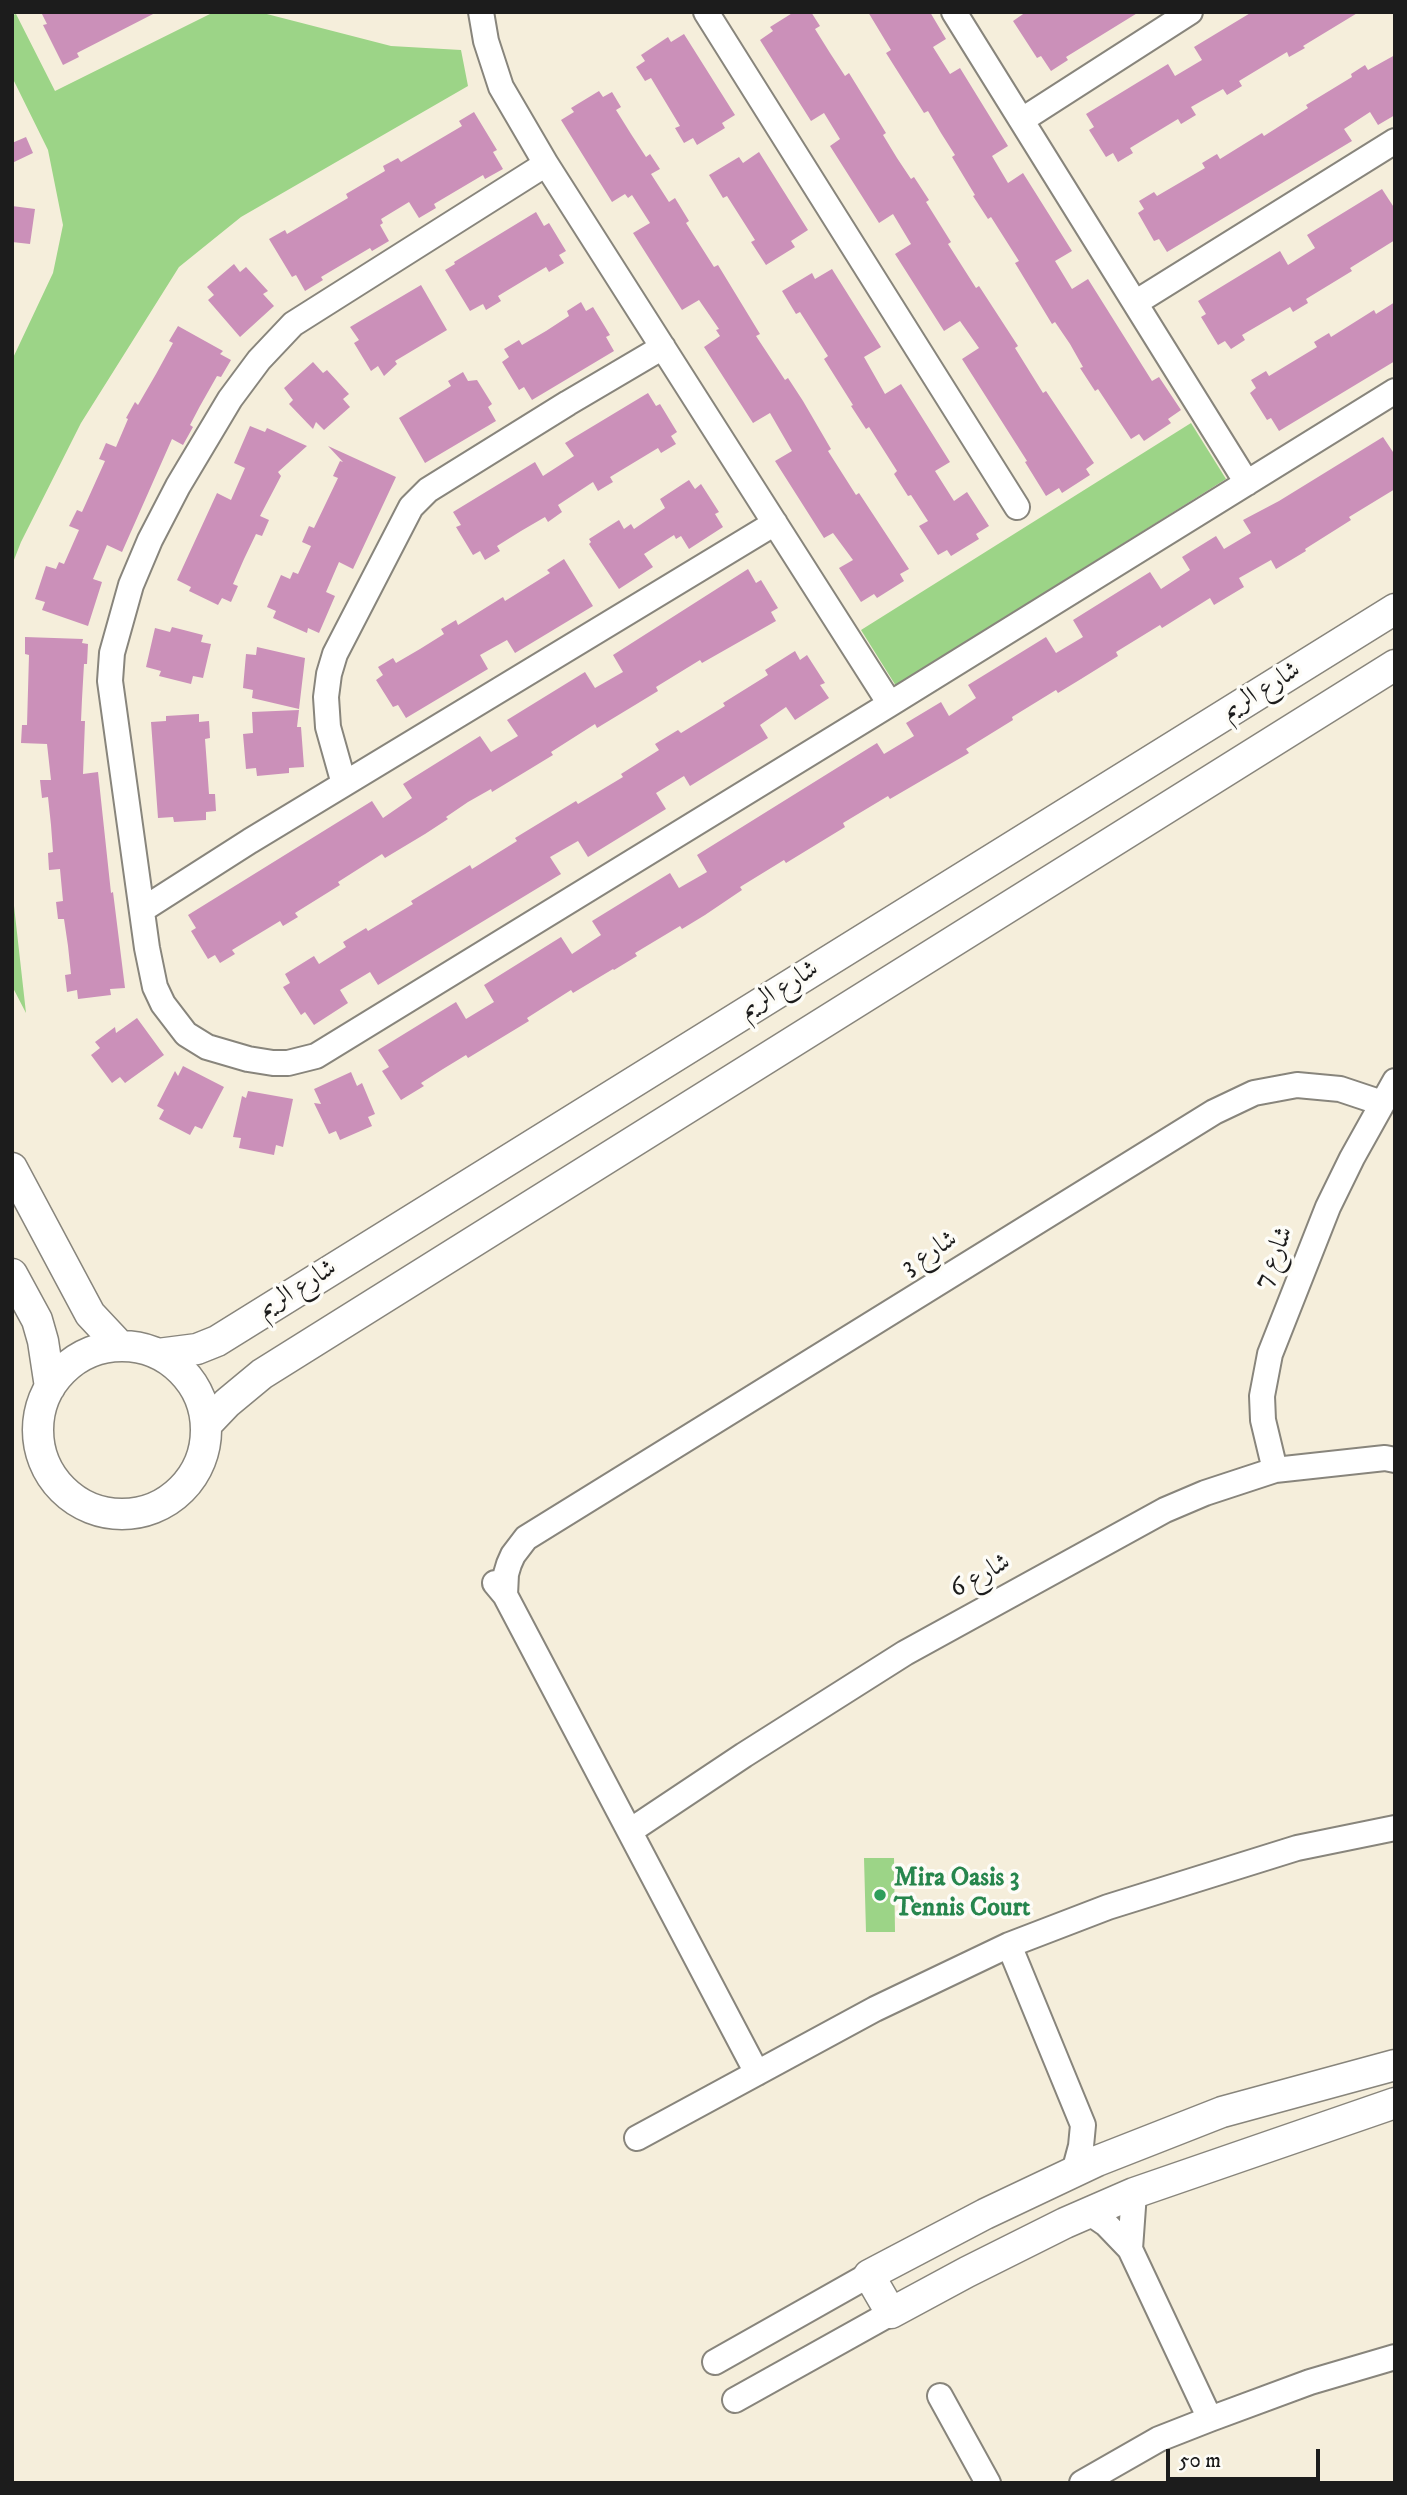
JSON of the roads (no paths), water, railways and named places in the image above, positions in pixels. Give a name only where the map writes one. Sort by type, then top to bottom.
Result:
[{"type":"street","points":[[481,12],[486,41],[501,87],[546,164],[890,704]]},
{"type":"street","points":[[706,12],[1017,507]]},
{"type":"street","points":[[954,12],[1247,483]]},
{"type":"street","points":[[1022,120],[1190,12]]},
{"type":"street","points":[[1135,303],[1395,141]]},
{"type":"street","points":[[546,164],[293,324],[259,360],[230,399],[178,486],[150,540],[131,585],[112,653],[110,681],[142,910],[155,987],[163,1004],[186,1034],[207,1047],[248,1059],[281,1063],[302,1061],[316,1056],[1395,391]]},
{"type":"street","points":[[344,784],[328,727],[326,697],[329,674],[335,654],[411,507],[440,482],[663,347]]},
{"type":"street","points":[[142,910],[344,784],[775,523]]},
{"type":"street","name":"شارع الريم","points":[[158,1354],[197,1349],[217,1340],[1395,609]]},
{"type":"street","name":"شارع الريم","points":[[206,1425],[227,1403],[262,1374],[1395,665]]},
{"type":"street","name":"شارع 7","points":[[1275,1470],[1268,1446],[1263,1408],[1263,1386],[1269,1354],[1328,1207],[1395,1082]]},
{"type":"street","name":"شارع 3","points":[[630,1831],[505,1595],[509,1564],[526,1538],[1233,1101],[1275,1088],[1308,1086],[1340,1089],[1382,1103]]},
{"type":"street","points":[[12,1168],[90,1314],[120,1346]]},
{"type":"street","points":[[12,1274],[37,1320],[50,1387]]},
{"type":"street","points":[[120,1346],[158,1354],[177,1366],[192,1383],[201,1403],[206,1425],[203,1452],[188,1482],[172,1497],[147,1510],[119,1514],[92,1508],[67,1494],[49,1473],[39,1447],[38,1419],[46,1392],[62,1370],[79,1357],[100,1349],[120,1346]]},
{"type":"street","name":"شارع 6","points":[[630,1831],[905,1653],[1165,1510],[1205,1493],[1275,1470],[1385,1458],[1395,1460]]},
{"type":"street","points":[[638,2138],[875,2009],[1009,1945],[1108,1907],[1297,1848],[1395,1828]]},
{"type":"street","points":[[630,1831],[757,2073]]},
{"type":"street","points":[[1009,1945],[1083,2125],[1082,2146],[1074,2172]]},
{"type":"street","points":[[715,2362],[869,2274],[1074,2172],[1222,2112],[1395,2065]]},
{"type":"street","points":[[735,2400],[967,2272],[1090,2213],[1134,2193],[1392,2101]]},
{"type":"street","points":[[1083,2125],[1102,2140],[1125,2150]]},
{"type":"street","points":[[1130,2249],[1134,2193]]},
{"type":"street","points":[[1090,2213],[1106,2224],[1130,2249],[1210,2419]]},
{"type":"street","points":[[946,2234],[967,2272]]},
{"type":"street","points":[[869,2274],[891,2313]]},
{"type":"street","points":[[1082,2483],[1159,2439],[1310,2382],[1395,2357]]},
{"type":"street","points":[[940,2396],[989,2483]]},
{"type":"place","name":"Mira Oasis 3 Tennis Court","points":[[880,1895]]}]
